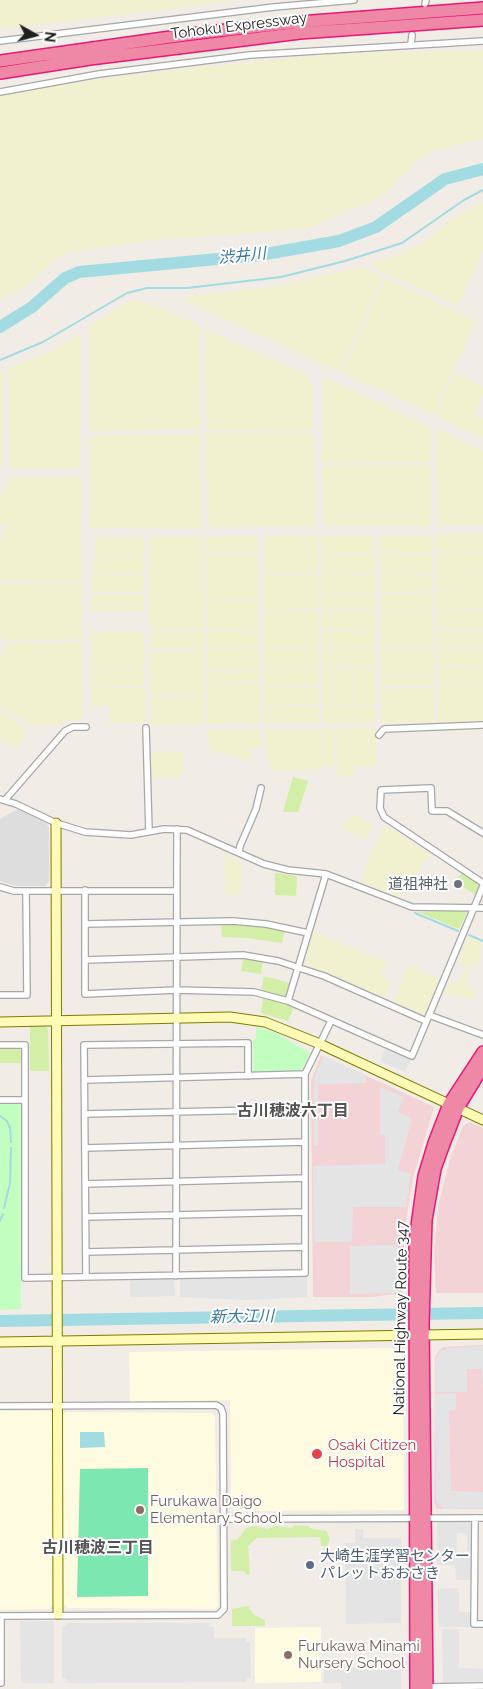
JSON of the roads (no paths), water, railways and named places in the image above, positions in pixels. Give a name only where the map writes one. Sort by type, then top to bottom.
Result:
[{"type":"highway","name":"Tohoku Expressway","points":[[0,61],[208,32],[328,20],[483,8]]},
{"type":"highway","name":"Tohoku Expressway","points":[[0,73],[90,59],[300,33],[483,20]]},
{"type":"highway","name":"National Highway Route 347","points":[[423,1688],[418,1298],[415,1240],[422,1186],[434,1143],[483,1052]]},
{"type":"highway","name":"National Highway Route 347","points":[[454,1106],[483,1067]]},
{"type":"street","points":[[0,42],[246,11],[354,0]]},
{"type":"street","points":[[412,35],[412,44]]},
{"type":"street","points":[[0,46],[23,40]]},
{"type":"street","points":[[0,92],[99,74],[250,55],[483,41]]},
{"type":"street","points":[[379,735],[384,729],[483,726]]},
{"type":"street","points":[[86,727],[72,727],[65,731],[3,800],[76,830],[103,834],[131,835],[176,829],[187,830],[276,868],[326,874],[412,907],[475,906],[483,908]]},
{"type":"street","points":[[146,728],[149,832]]},
{"type":"street","points":[[239,853],[256,809],[261,788]]},
{"type":"street","points":[[85,890],[85,994],[176,990],[254,992],[288,1001],[412,1056],[483,884],[384,817],[380,808],[381,790],[430,788],[432,811],[447,810],[483,833]]},
{"type":"street","points":[[56,823],[55,1021],[58,1614]]},
{"type":"street","points":[[176,829],[176,1276]]},
{"type":"street","points":[[288,1001],[326,874]]},
{"type":"street","points":[[0,887],[26,891],[176,891]]},
{"type":"street","points":[[0,995],[26,995],[26,891]]},
{"type":"street","points":[[85,924],[176,922],[266,924],[308,933]]},
{"type":"street","points":[[85,960],[242,956],[299,966],[426,1021]]},
{"type":"street","points":[[429,1015],[483,1035]]},
{"type":"street","points":[[0,1022],[176,1018],[248,1019],[265,1022],[320,1044],[483,1120]]},
{"type":"street","points":[[0,1045],[25,1045],[25,1278],[305,1273],[305,1074],[331,1021]]},
{"type":"street","points":[[86,1277],[84,1045],[248,1043],[248,1076]]},
{"type":"street","points":[[85,1080],[305,1074]]},
{"type":"street","points":[[0,1100],[25,1100]]},
{"type":"street","points":[[85,1114],[304,1109]]},
{"type":"street","points":[[85,1148],[304,1142]]},
{"type":"street","points":[[86,1184],[305,1178]]},
{"type":"street","points":[[86,1217],[305,1212]]},
{"type":"street","points":[[86,1252],[305,1247]]},
{"type":"street","points":[[0,1342],[57,1342],[418,1330],[483,1334]]},
{"type":"street","points":[[0,1406],[216,1405],[221,1408],[223,1414],[222,1613],[1,1616],[1,1683]]},
{"type":"street","points":[[223,1518],[483,1518]]},
{"type":"street","points":[[475,1518],[474,1624],[483,1624]]},
{"type":"street","points":[[423,1688],[483,1686]]},
{"type":"water","points":[[80,1432],[104,1432],[105,1447],[80,1448]]},
{"type":"waterway","name":"渋井川","points":[[0,327],[32,307],[65,278],[79,272],[260,255],[339,241],[376,227],[445,179],[483,169]]},
{"type":"waterway","points":[[0,360],[43,342],[127,293],[147,288],[187,288],[281,277],[345,261],[402,243],[464,200],[483,190]]},
{"type":"waterway","points":[[415,913],[458,931]]},
{"type":"waterway","points":[[469,935],[483,941]]},
{"type":"waterway","points":[[0,1116],[7,1121],[10,1128],[11,1142]]},
{"type":"waterway","points":[[4,1208],[10,1183],[11,1148]]},
{"type":"waterway","points":[[0,1221],[3,1214]]},
{"type":"waterway","name":"新大江川","points":[[0,1321],[483,1313]]},
{"type":"place","name":"道祖神社","points":[[458,884]]},
{"type":"place","name":"Osaki Citizen Hospital","points":[[317,1454]]},
{"type":"place","name":"Furukawa Daigo Elementary School","points":[[140,1510]]},
{"type":"place","name":"大崎生涯学習センター パレットおおさき","points":[[310,1565]]},
{"type":"place","name":"Furukawa Minami Nursery School","points":[[288,1655]]},
{"type":"district","name":"古川穂波六丁目","points":[[293,1111]]},
{"type":"district","name":"古川穂波三丁目","points":[[98,1548]]}]
